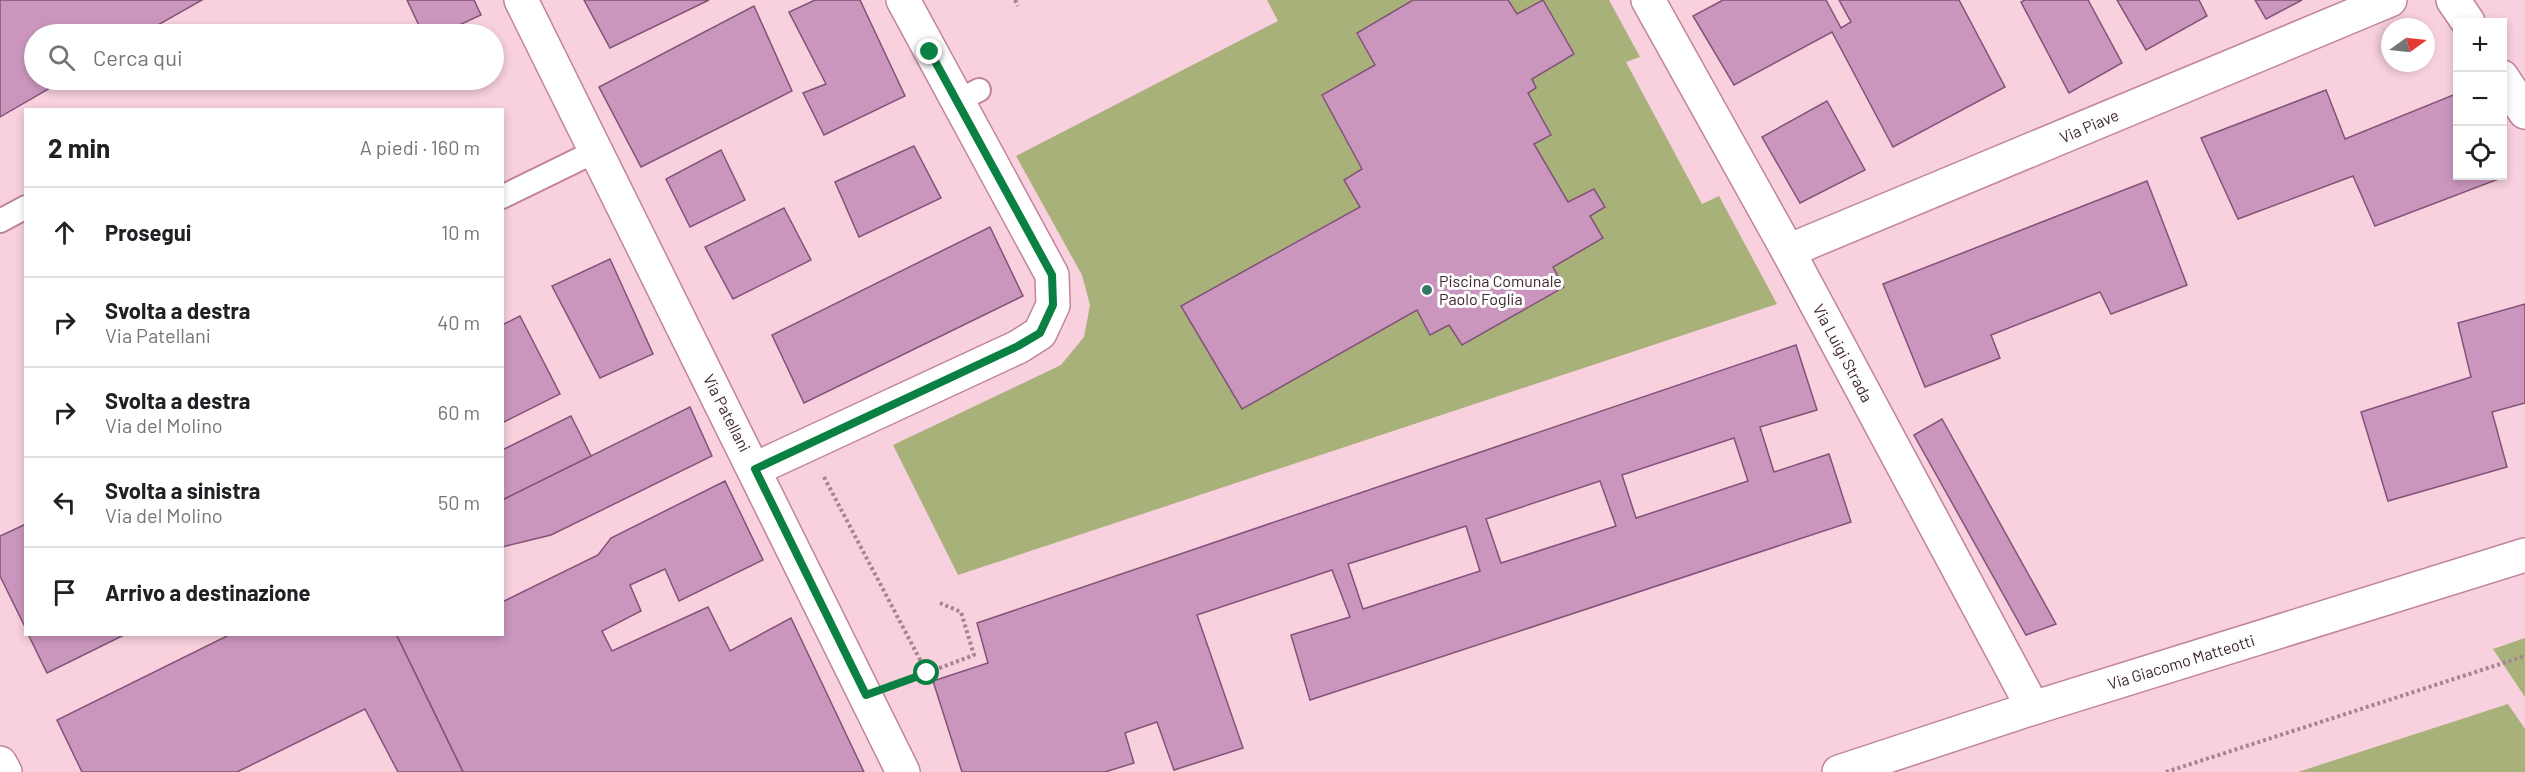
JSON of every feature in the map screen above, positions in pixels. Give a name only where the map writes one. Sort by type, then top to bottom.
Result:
[{"type":"street","name":"Via Patellani","points":[[521,0],[903,772]]},
{"type":"street","points":[[755,469],[1008,352],[1040,333],[1053,305],[1052,275],[967,96],[903,0]]},
{"type":"street","name":"Via Piave","points":[[1788,251],[2390,0]]},
{"type":"street","points":[[2453,0],[2465,18]]},
{"type":"street","name":"Via Luigi Strada","points":[[1658,3],[2033,708]]},
{"type":"street","points":[[2507,85],[2525,112]]},
{"type":"street","name":"Via Giacomo Matteotti","points":[[1839,772],[2033,708],[2525,555]]},
{"type":"street","points":[[0,763],[5,772]]},
{"type":"lane","points":[[504,196],[596,151]]},
{"type":"lane","points":[[0,221],[24,208]]},
{"type":"path","points":[[1015,0],[1018,6]]},
{"type":"path","points":[[823,474],[927,673]]},
{"type":"path","points":[[866,695],[974,655],[961,612],[940,603]]},
{"type":"path","points":[[2166,772],[2525,656]]},
{"type":"green space","name":"Piscina Comunale Paolo Foglia","points":[[1267,0],[1609,0],[1640,57],[1626,62],[1702,204],[1719,196],[1777,304],[958,575],[893,445],[1061,365],[1084,337],[1090,305],[1082,275],[1016,156],[1278,21]]},
{"type":"green space","points":[[2525,638],[2525,697],[2493,649]]},
{"type":"green space","points":[[2508,704],[2525,729],[2525,772],[2298,772]]},
{"type":"building","points":[[0,0],[202,0],[160,24],[24,24],[24,90],[47,90],[0,117]]},
{"type":"building","points":[[407,0],[474,0],[481,15],[462,24],[418,24]]},
{"type":"building","points":[[584,0],[709,0],[610,48]]},
{"type":"building","points":[[815,0],[860,0],[905,96],[824,135],[803,93],[826,84],[789,12]]},
{"type":"building","points":[[1413,0],[1508,0],[1517,14],[1543,0],[1574,54],[1532,79],[1536,88],[1528,93],[1551,135],[1534,144],[1568,202],[1594,189],[1605,207],[1590,216],[1603,238],[1553,267],[1564,287],[1462,345],[1449,325],[1430,335],[1417,310],[1242,409],[1181,306],[1360,207],[1344,180],[1362,169],[1322,95],[1375,65],[1357,33]]},
{"type":"building","points":[[1723,0],[1826,0],[1841,28],[1851,22],[1839,0],[1959,0],[2005,87],[1893,147],[1832,32],[1734,85],[1693,16]]},
{"type":"building","points":[[2025,0],[2088,0],[2122,63],[2069,93],[2021,2]]},
{"type":"building","points":[[2117,0],[2199,0],[2207,16],[2146,50]]},
{"type":"building","points":[[2255,0],[2302,0],[2266,19]]},
{"type":"building","points":[[754,6],[792,91],[641,167],[599,87]]},
{"type":"building","points":[[2326,90],[2345,139],[2453,95],[2453,180],[2496,180],[2375,226],[2353,176],[2238,219],[2201,138]]},
{"type":"building","points":[[1827,101],[1865,170],[1800,203],[1762,137]]},
{"type":"building","points":[[914,146],[941,198],[859,237],[835,182]]},
{"type":"building","points":[[721,150],[745,200],[690,227],[666,179]]},
{"type":"building","points":[[2147,181],[2187,285],[2111,314],[2100,292],[1991,335],[2000,358],[1925,387],[1883,284]]},
{"type":"building","points":[[784,208],[811,260],[733,299],[705,247]]},
{"type":"building","points":[[990,227],[1023,296],[804,403],[772,335]]},
{"type":"building","points":[[610,259],[653,354],[600,378],[552,286]]},
{"type":"building","points":[[2525,304],[2525,403],[2492,412],[2507,467],[2388,501],[2361,412],[2471,377],[2458,323]]},
{"type":"building","points":[[520,316],[560,394],[504,422],[504,324]]},
{"type":"building","points":[[1796,345],[1817,410],[1760,427],[1774,472],[1829,454],[1851,522],[1310,700],[1291,635],[1350,617],[1332,570],[1197,615],[1243,748],[1174,770],[1157,722],[1125,733],[1134,763],[1105,772],[962,772],[933,681],[988,663],[977,623]],"holes":[[[1734,438],[1748,481],[1636,518],[1622,475]],[[1600,481],[1616,526],[1501,563],[1486,519]],[[1466,526],[1480,571],[1363,609],[1348,564]]]},
{"type":"building","points":[[690,407],[712,456],[551,535],[504,547],[504,499]]},
{"type":"building","points":[[571,416],[591,456],[504,499],[504,449]]},
{"type":"building","points":[[1942,419],[2056,624],[2026,635],[1914,435]]},
{"type":"building","points":[[725,481],[763,560],[679,601],[665,569],[630,585],[641,611],[602,631],[612,651],[708,607],[730,651],[791,618],[864,772],[463,772],[397,636],[504,636],[504,601],[598,555],[611,538]]},
{"type":"building","points":[[24,525],[24,625],[0,576],[0,536]]},
{"type":"building","points":[[29,636],[122,636],[47,673]]},
{"type":"building","points":[[227,636],[397,636],[463,772],[398,772],[365,709],[237,772],[82,772],[57,720]]},
{"type":"place","name":"Piscina Comunale Paolo Foglia","points":[[1427,290]]},
{"type":"route","points":[[927,673],[866,695],[755,469],[1018,346],[1040,333],[1053,305],[1052,275],[930,52]]}]
